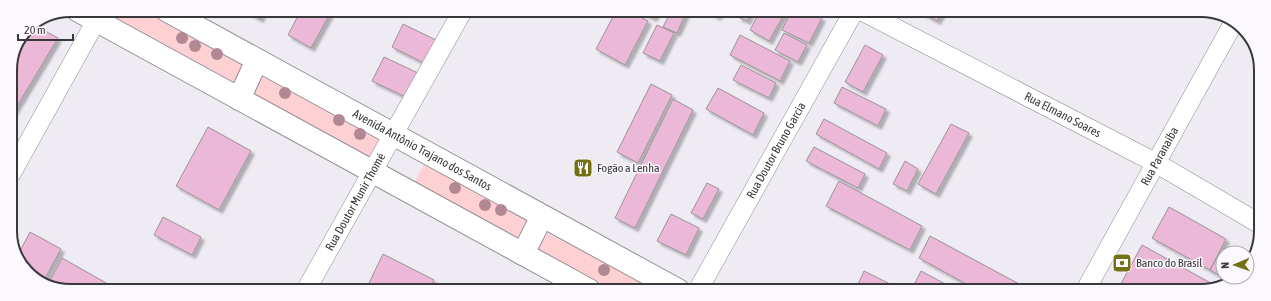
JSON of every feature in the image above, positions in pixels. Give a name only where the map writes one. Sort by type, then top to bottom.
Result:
[{"type":"main road","points":[[102,17],[238,98],[578,284]]},
{"type":"main road","name":"Avenida Antônio Trajano dos Santos","points":[[179,17],[667,284]]},
{"type":"main road","points":[[238,98],[257,60]]},
{"type":"main road","points":[[523,254],[542,216]]},
{"type":"street","points":[[17,163],[98,17]]},
{"type":"street","name":"Rua Doutor Munir Thomé","points":[[309,284],[459,17]]},
{"type":"street","name":"Rua Doutor Bruno Garcia","points":[[701,284],[851,17]]},
{"type":"street","name":"Rua Elmano Soares","points":[[874,17],[1156,163],[1254,220]]},
{"type":"street","name":"Rua Paranaíba","points":[[1089,284],[1231,27]]},
{"type":"shaded area","points":[[117,17],[163,17],[247,65],[234,87],[116,19]]},
{"type":"shaded area","points":[[258,71],[381,137],[369,161],[245,94]]},
{"type":"shaded area","points":[[426,161],[533,221],[519,246],[413,185]]},
{"type":"shaded area","points":[[546,232],[645,284],[585,284],[533,257]]},
{"type":"building","points":[[297,17],[328,17],[311,48],[288,35]]},
{"type":"building","points":[[613,17],[640,17],[648,21],[625,65],[596,49]]},
{"type":"building","points":[[668,17],[684,17],[677,33],[663,27]]},
{"type":"building","points":[[738,17],[749,17],[747,21]]},
{"type":"building","points":[[757,17],[783,17],[769,41],[750,30]]},
{"type":"building","points":[[788,17],[822,18],[809,43],[782,30]]},
{"type":"building","points":[[930,17],[939,17],[937,21]]},
{"type":"building","points":[[403,24],[442,43],[430,66],[392,47]]},
{"type":"building","points":[[657,25],[674,33],[660,61],[643,53]]},
{"type":"building","points":[[39,28],[58,38],[17,106],[17,67],[19,57],[28,38]]},
{"type":"building","points":[[784,33],[807,45],[798,62],[775,50]]},
{"type":"building","points":[[740,35],[790,61],[780,81],[730,55]]},
{"type":"building","points":[[865,45],[883,55],[863,92],[845,82]]},
{"type":"building","points":[[384,57],[420,74],[408,98],[372,81]]},
{"type":"building","points":[[741,65],[776,83],[769,98],[733,80]]},
{"type":"building","points":[[651,84],[672,95],[638,163],[617,152]]},
{"type":"building","points":[[842,87],[886,109],[878,126],[834,103]]},
{"type":"building","points":[[718,88],[764,113],[753,135],[706,109]]},
{"type":"building","points":[[673,99],[693,110],[635,228],[615,218]]},
{"type":"building","points":[[824,119],[887,153],[879,169],[816,134]]},
{"type":"building","points":[[951,124],[969,133],[936,194],[918,184]]},
{"type":"building","points":[[208,127],[251,151],[219,210],[176,186]]},
{"type":"building","points":[[814,147],[865,174],[858,188],[806,161]]},
{"type":"building","points":[[905,161],[918,169],[907,191],[893,184]]},
{"type":"building","points":[[839,181],[922,226],[910,250],[826,206]]},
{"type":"building","points":[[707,183],[719,189],[703,219],[691,213]]},
{"type":"building","points":[[1169,207],[1226,239],[1223,245],[1215,245],[1215,260],[1210,270],[1152,238]]},
{"type":"building","points":[[671,214],[699,228],[686,255],[657,241]]},
{"type":"building","points":[[163,217],[201,237],[192,255],[154,235]]},
{"type":"building","points":[[30,232],[61,249],[45,278],[38,273],[28,263],[21,250]]},
{"type":"building","points":[[930,236],[1019,284],[966,284],[919,258]]},
{"type":"building","points":[[1142,245],[1210,283],[1204,284],[1121,284]]},
{"type":"building","points":[[383,254],[434,280],[432,284],[368,284]]},
{"type":"building","points":[[62,258],[108,284],[70,284],[50,280]]},
{"type":"building","points":[[1215,261],[1215,273],[1210,270]]},
{"type":"building","points":[[864,271],[890,284],[858,284]]},
{"type":"building","points":[[921,271],[945,284],[914,284]]},
{"type":"place","name":"Fogão a Lenha","points":[[583,168]]},
{"type":"place","name":"Banco do Brasil","points":[[1122,263]]}]
